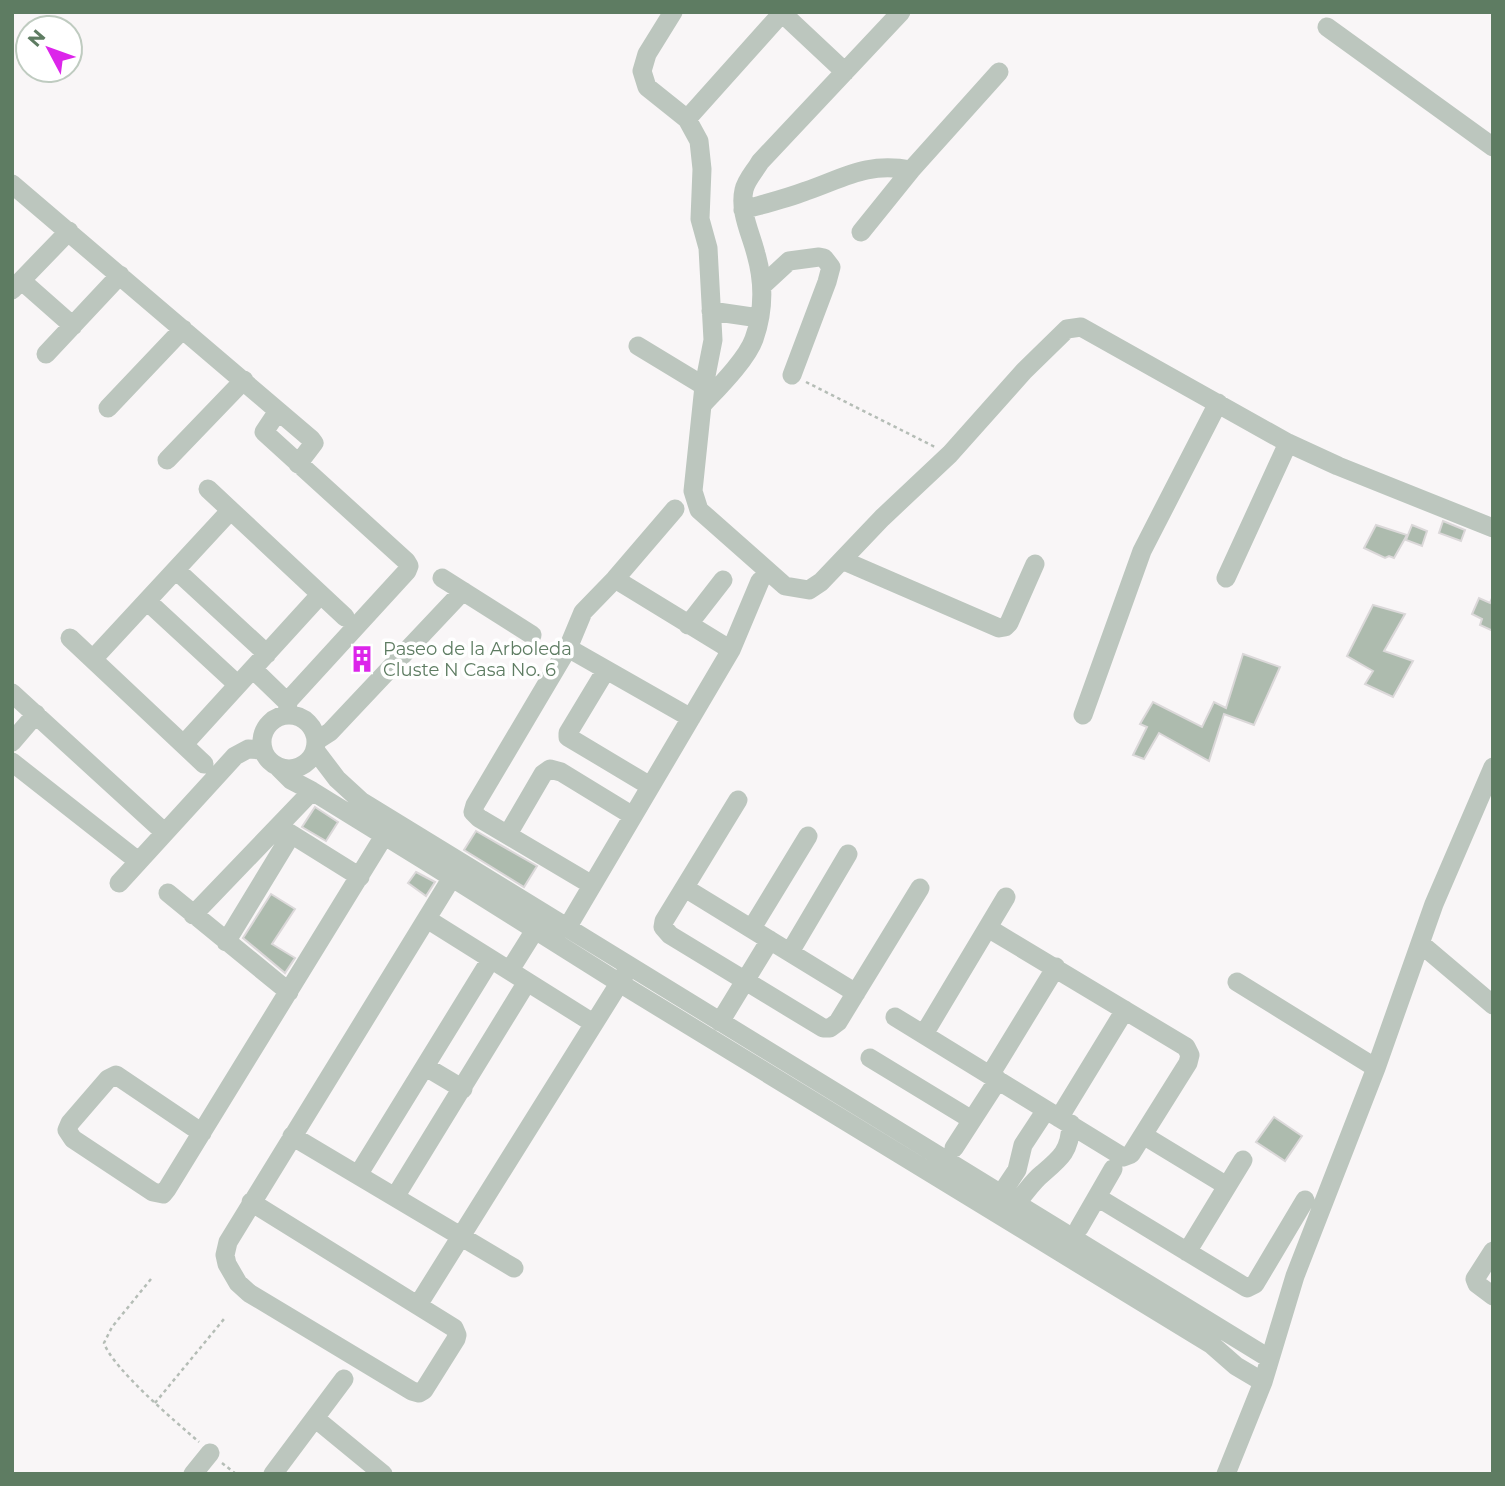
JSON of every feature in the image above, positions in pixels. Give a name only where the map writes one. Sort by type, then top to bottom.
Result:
[{"type":"street","points":[[673,12],[647,54],[642,71],[647,87],[687,119],[699,141],[702,169],[700,219],[708,248],[713,341],[693,491],[699,510],[785,586],[809,590],[821,582],[882,518],[950,454],[1024,371],[1067,329],[1074,327],[1081,327],[1288,443],[1362,476],[1493,528]]},
{"type":"street","points":[[687,119],[782,13],[845,72]]},
{"type":"street","points":[[704,395],[730,374],[753,342],[759,318],[763,285],[743,211],[743,192],[760,162],[899,13]]},
{"type":"street","points":[[1326,27],[1493,147]]},
{"type":"street","points":[[861,232],[939,137],[999,72]]},
{"type":"street","points":[[743,211],[862,170],[888,166],[911,170]]},
{"type":"street","points":[[12,184],[244,380],[314,443],[298,464]]},
{"type":"street","points":[[69,232],[17,285],[73,326]]},
{"type":"street","points":[[763,285],[789,261],[819,257],[824,258],[831,267],[792,375]]},
{"type":"street","points":[[46,354],[120,275]]},
{"type":"street","points":[[711,311],[759,318]]},
{"type":"street","points":[[108,408],[183,329]]},
{"type":"street","points":[[638,346],[704,395]]},
{"type":"street","points":[[167,460],[244,380]]},
{"type":"street","points":[[1083,715],[1142,551],[1218,403]]},
{"type":"street","points":[[278,411],[264,432],[409,566],[288,708],[267,726],[263,733],[262,750],[272,764],[291,780],[312,790],[384,836],[431,855],[451,879],[538,921],[568,928],[624,975],[720,1022],[1270,1359]]},
{"type":"street","points":[[1226,578],[1288,443]]},
{"type":"street","points":[[208,489],[345,617]]},
{"type":"street","points":[[592,885],[473,812],[568,648],[583,612],[675,509]]},
{"type":"street","points":[[93,659],[230,511]]},
{"type":"street","points":[[842,560],[999,628],[1009,623],[1035,564]]},
{"type":"street","points":[[176,570],[267,654]]},
{"type":"street","points":[[442,578],[532,635]]},
{"type":"street","points":[[615,579],[731,650]]},
{"type":"street","points":[[688,625],[723,580]]},
{"type":"street","points":[[568,928],[731,650],[760,581]]},
{"type":"street","points":[[316,745],[463,591]]},
{"type":"street","points":[[184,744],[320,595]]},
{"type":"street","points":[[147,601],[238,685]]},
{"type":"street","points":[[70,638],[204,764]]},
{"type":"street","points":[[568,648],[691,718]]},
{"type":"street","points":[[253,669],[315,733],[316,745],[311,758],[297,769],[279,768]]},
{"type":"street","points":[[606,670],[568,737],[650,786]]},
{"type":"street","points":[[12,693],[164,832]]},
{"type":"street","points":[[12,742],[36,714]]},
{"type":"street","points":[[316,745],[337,779],[353,796],[431,855],[1201,1338],[1236,1366],[1263,1382]]},
{"type":"street","points":[[119,883],[235,756],[248,749],[262,750]]},
{"type":"street","points":[[12,762],[138,861]]},
{"type":"street","points":[[1226,1474],[1263,1382],[1295,1276],[1376,1068],[1438,893],[1493,767]]},
{"type":"street","points":[[508,834],[543,774],[550,769],[561,772],[633,816]]},
{"type":"street","points":[[226,942],[285,831],[312,790]]},
{"type":"street","points":[[738,800],[663,923],[664,930],[745,982],[827,1029],[838,1022],[920,888]]},
{"type":"street","points":[[285,831],[360,877]]},
{"type":"street","points":[[194,915],[285,831]]},
{"type":"street","points":[[202,1133],[116,1075],[108,1079],[67,1130],[73,1139],[158,1195],[163,1194],[202,1133],[384,836]]},
{"type":"street","points":[[752,928],[808,836]]},
{"type":"street","points":[[790,952],[848,854]]},
{"type":"street","points":[[251,1202],[452,1325],[457,1335],[427,1387],[419,1393],[412,1391],[242,1288],[227,1264],[225,1249],[251,1202],[451,879]]},
{"type":"street","points":[[685,888],[856,993]]},
{"type":"street","points":[[167,893],[289,992]]},
{"type":"street","points":[[924,1034],[1006,897]]},
{"type":"street","points":[[427,919],[593,1023]]},
{"type":"street","points":[[510,970],[538,921]]},
{"type":"street","points":[[895,1017],[1123,1157],[1131,1154],[1188,1063],[1190,1055],[1186,1047],[988,928]]},
{"type":"street","points":[[720,1022],[770,940]]},
{"type":"street","points":[[1421,944],[1493,1005]]},
{"type":"street","points":[[358,1175],[491,959]]},
{"type":"street","points":[[954,1148],[1056,967]]},
{"type":"street","points":[[418,1306],[624,975]]},
{"type":"street","points":[[395,1197],[527,982]]},
{"type":"street","points":[[1237,982],[1376,1068]]},
{"type":"street","points":[[1009,1199],[1023,1145],[1059,1117],[1125,1010]]},
{"type":"street","points":[[870,1058],[972,1120]]},
{"type":"street","points":[[426,1067],[463,1089]]},
{"type":"street","points":[[1009,1199],[1059,1160],[1070,1142],[1059,1117]]},
{"type":"street","points":[[1143,1135],[1227,1186]]},
{"type":"street","points":[[292,1136],[514,1268]]},
{"type":"street","points":[[1187,1252],[1244,1160]]},
{"type":"street","points":[[1079,1228],[1114,1169]]},
{"type":"street","points":[[1097,1197],[1243,1287],[1251,1287],[1305,1200]]},
{"type":"street","points":[[1493,1251],[1475,1279],[1477,1284],[1493,1296]]},
{"type":"street","points":[[273,1474],[344,1379]]},
{"type":"street","points":[[316,1419],[383,1474]]},
{"type":"street","points":[[193,1474],[210,1453]]},
{"type":"path","points":[[792,375],[950,454]]},
{"type":"path","points":[[150,1279],[112,1327],[104,1343],[113,1357],[155,1403],[236,1474]]},
{"type":"path","points":[[155,1403],[224,1319]]},
{"type":"building","points":[[1443,521],[1465,530],[1461,541],[1439,533]]},
{"type":"building","points":[[1376,525],[1407,535],[1394,558],[1385,558],[1364,548]]},
{"type":"building","points":[[1412,525],[1427,531],[1422,546],[1406,540]]},
{"type":"building","points":[[1493,596],[1493,631],[1480,625],[1482,619],[1472,614],[1479,598],[1490,603]]},
{"type":"building","points":[[1373,605],[1405,614],[1384,651],[1413,661],[1393,697],[1365,684],[1373,671],[1347,656]]},
{"type":"building","points":[[1243,654],[1280,667],[1254,725],[1224,714],[1209,761],[1159,733],[1144,759],[1133,755],[1147,727],[1140,724],[1153,702],[1202,727],[1214,702],[1226,708]]},
{"type":"building","points":[[315,807],[338,822],[326,841],[302,827]]},
{"type":"building","points":[[476,831],[537,866],[524,887],[464,850]]},
{"type":"building","points":[[416,872],[435,882],[426,896],[408,883]]},
{"type":"building","points":[[271,894],[295,909],[272,944],[295,958],[285,973],[243,938]]},
{"type":"building","points":[[1274,1117],[1302,1136],[1285,1161],[1256,1142]]},
{"type":"place","name":"Paseo de la Arboleda Cluste N Casa No. 6","points":[[362,659]]}]
